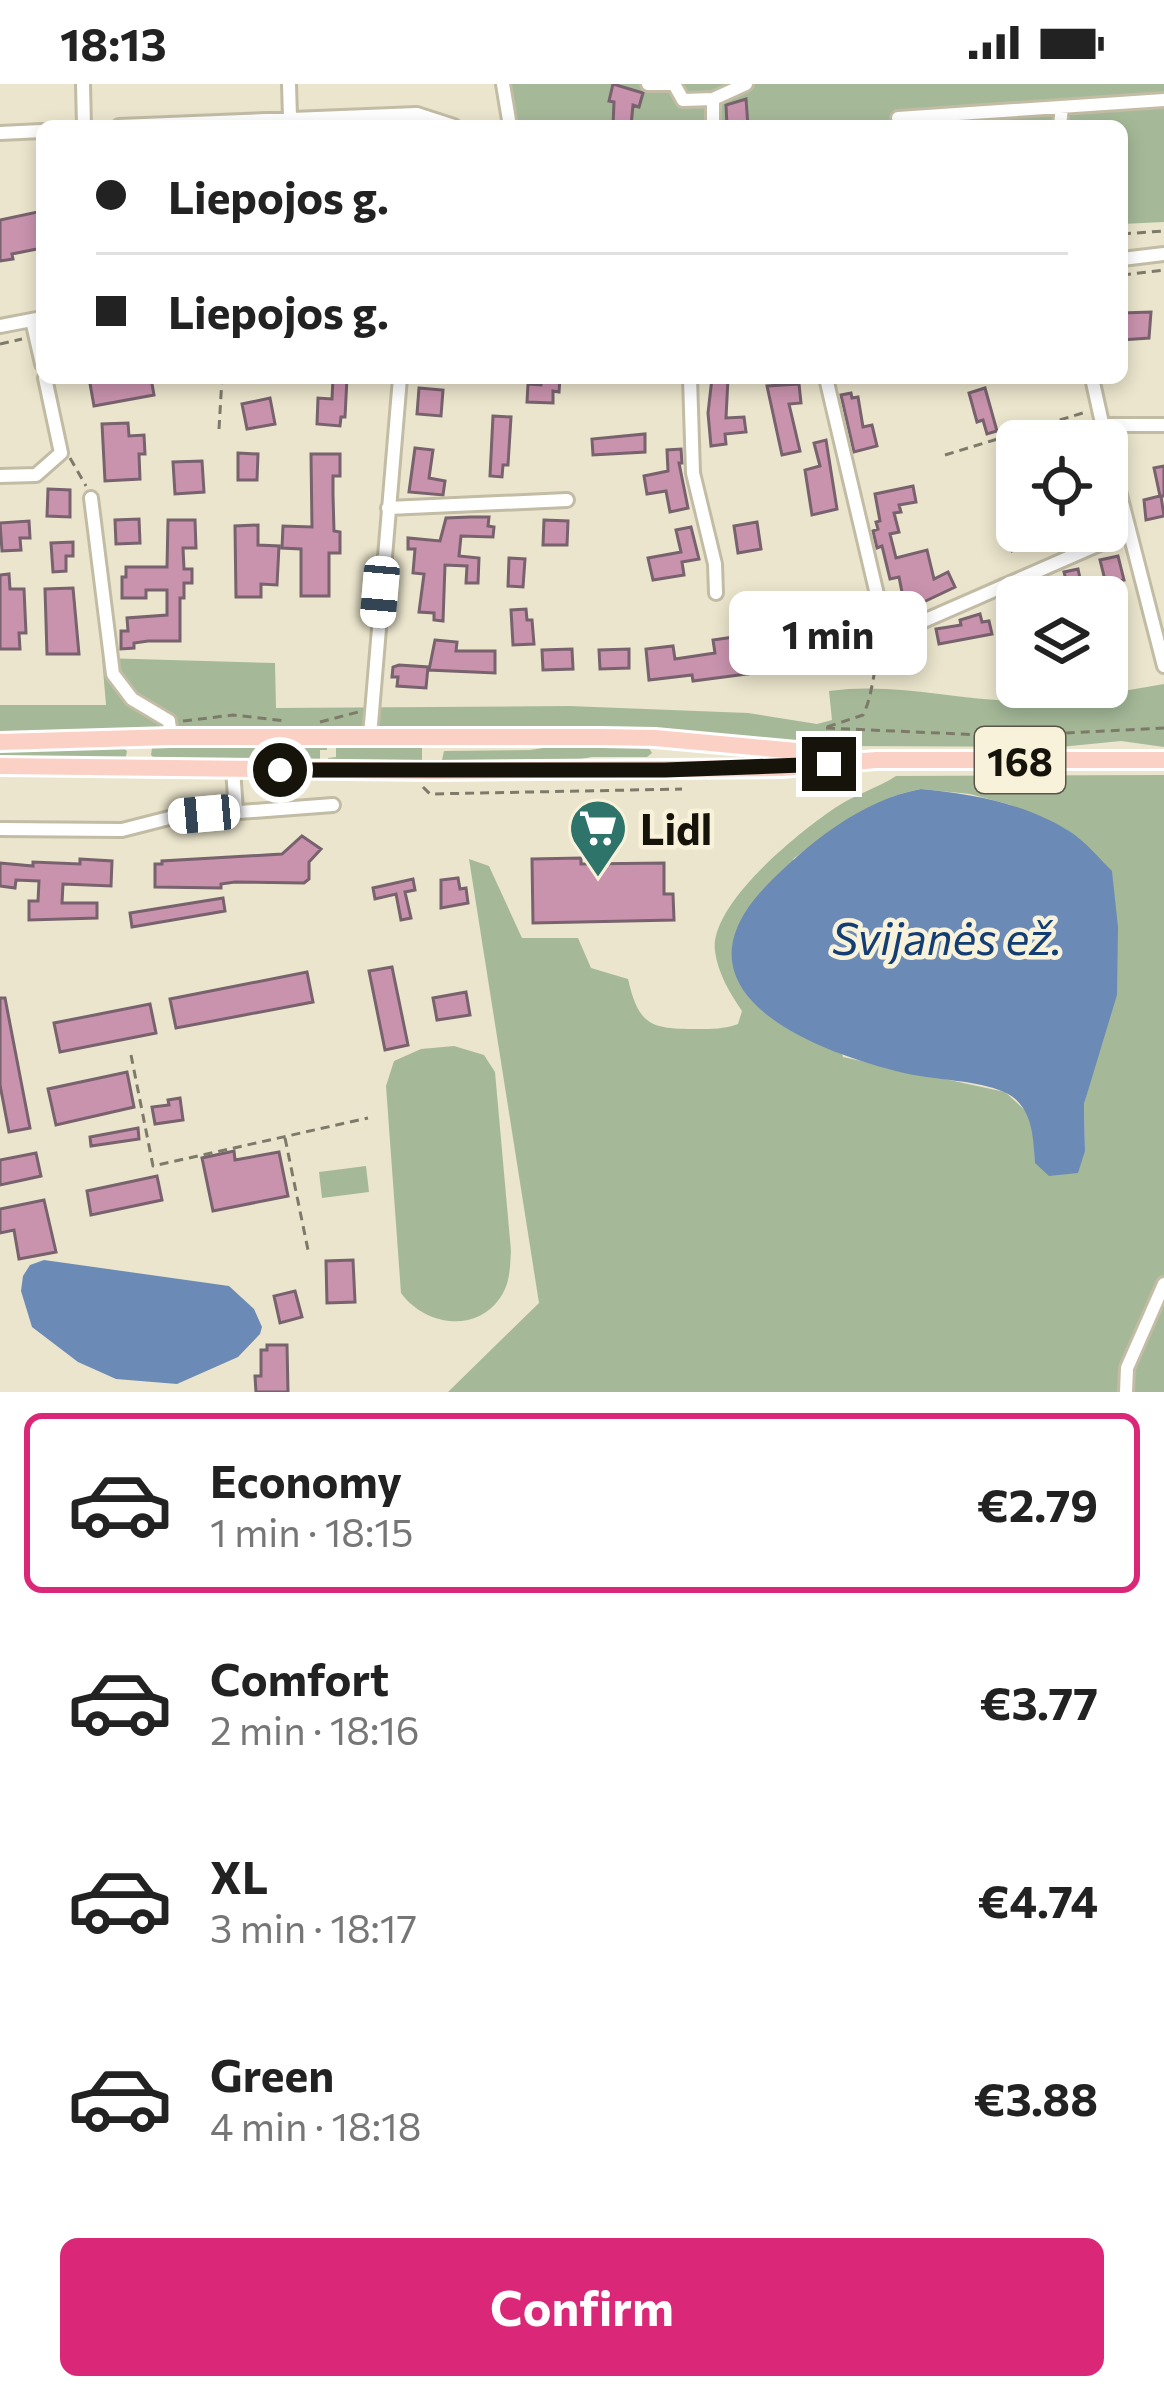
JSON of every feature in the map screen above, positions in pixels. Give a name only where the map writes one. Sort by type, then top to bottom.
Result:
[{"type":"main road","name":"168","points":[[0,742],[148,737],[170,729],[655,738],[876,760]]},
{"type":"main road","points":[[148,737],[140,749],[148,768]]},
{"type":"main road","points":[[434,737],[434,771]]},
{"type":"main road","points":[[654,770],[663,758],[655,738]]},
{"type":"main road","name":"168","points":[[0,766],[654,770],[782,768],[876,760],[1164,760]]},
{"type":"street","points":[[83,84],[84,120]]},
{"type":"street","points":[[289,84],[290,117]]},
{"type":"street","points":[[503,84],[509,120]]},
{"type":"street","points":[[648,84],[674,84],[683,100],[712,99],[746,84]]},
{"type":"street","points":[[712,99],[713,120]]},
{"type":"street","points":[[898,118],[1164,100]]},
{"type":"street","points":[[1061,120],[1062,107]]},
{"type":"street","points":[[233,120],[417,114],[436,120]]},
{"type":"street","points":[[0,133],[36,130]]},
{"type":"street","points":[[1128,258],[1164,254]]},
{"type":"street","points":[[0,326],[36,319]]},
{"type":"street","points":[[0,476],[36,475],[61,453],[46,384]]},
{"type":"street","points":[[370,736],[399,384]]},
{"type":"street","points":[[689,384],[693,473],[715,564],[716,593]]},
{"type":"street","points":[[827,384],[887,637],[1081,552]]},
{"type":"street","points":[[1093,384],[1101,420]]},
{"type":"street","points":[[1128,424],[1164,425]]},
{"type":"street","points":[[92,498],[113,674],[132,699],[170,729]]},
{"type":"street","points":[[388,508],[567,500]]},
{"type":"street","points":[[1128,535],[1160,632],[1164,666]]},
{"type":"street","points":[[232,770],[236,811]]},
{"type":"street","points":[[0,829],[136,829],[173,817],[333,805]]},
{"type":"street","points":[[1126,1392],[1127,1368],[1164,1284]]},
{"type":"path","points":[[1128,233],[1164,230]]},
{"type":"path","points":[[1128,274],[1164,270]]},
{"type":"path","points":[[0,344],[36,336]]},
{"type":"path","points":[[219,428],[222,384]]},
{"type":"path","points":[[945,455],[1099,408]]},
{"type":"path","points":[[61,453],[80,471],[92,498]]},
{"type":"path","points":[[887,637],[875,662],[872,698],[863,715],[826,728],[1005,736],[1164,728]]},
{"type":"path","points":[[320,722],[370,709]]},
{"type":"path","points":[[170,729],[212,715],[302,722]]},
{"type":"path","points":[[419,784],[430,794],[682,788]]},
{"type":"path","points":[[131,1055],[153,1166],[368,1118]]},
{"type":"path","points":[[285,1136],[308,1250]]},
{"type":"green space","points":[[504,84],[1164,84],[1164,222],[1128,224],[1128,120],[515,120]]},
{"type":"green space","points":[[102,658],[275,663],[276,708],[569,706],[748,713],[817,724],[832,720],[829,691],[922,692],[996,700],[996,708],[1128,708],[1128,690],[1164,684],[1164,747],[1121,741],[1060,747],[843,746],[648,730],[166,727],[0,736],[0,705],[106,705]]},
{"type":"green space","points":[[158,744],[327,744],[327,750],[320,750],[320,763],[158,762],[151,755]]},
{"type":"green space","points":[[336,744],[422,744],[422,763],[328,763],[328,758],[336,757]]},
{"type":"green space","points":[[647,745],[652,753],[553,764],[442,760],[444,751]]},
{"type":"green space","points":[[121,746],[127,751],[125,761],[0,760],[0,750]]},
{"type":"green space","points":[[1164,775],[1164,1392],[448,1392],[539,1303],[469,859],[489,866],[522,938],[578,938],[591,968],[628,979],[637,1007],[650,1022],[682,1029],[728,1027],[738,1024],[742,1011],[715,951],[726,912],[760,870],[802,832],[845,802],[896,776]],"holes":[[[921,789],[970,794],[1011,805],[1097,1055],[1084,1104],[1085,1151],[1035,1163],[1033,1126],[1027,1112],[1005,1092],[843,1057],[793,859],[853,816],[903,793]]]},
{"type":"green space","points":[[454,1046],[484,1055],[495,1072],[511,1251],[508,1281],[500,1298],[490,1309],[464,1321],[436,1318],[401,1293],[386,1086],[394,1061],[421,1049]]},
{"type":"green space","points":[[366,1166],[369,1192],[322,1198],[319,1172]]},
{"type":"water","name":"Svijanės ež.","points":[[921,789],[978,797],[1034,813],[1075,835],[1112,871],[1118,927],[1117,995],[1084,1104],[1085,1151],[1078,1173],[1049,1176],[1035,1163],[1026,1113],[1004,1092],[904,1073],[831,1050],[763,1012],[741,986],[732,957],[739,923],[767,885],[837,825],[878,803]]},
{"type":"water","points":[[44,1260],[229,1286],[254,1309],[260,1334],[238,1357],[177,1384],[116,1379],[78,1362],[32,1327],[21,1291],[23,1276],[30,1265]]},
{"type":"building","points":[[613,84],[643,93],[639,107],[633,105],[632,120],[613,120],[614,102],[609,101]]},
{"type":"building","points":[[746,99],[748,120],[727,120],[726,105]]},
{"type":"building","points":[[36,212],[36,249],[0,261],[0,220]]},
{"type":"building","points":[[1151,312],[1149,338],[1128,340],[1128,313]]},
{"type":"building","points":[[90,384],[152,384],[154,395],[94,406]]},
{"type":"building","points":[[333,384],[347,384],[340,426],[317,424],[318,398],[332,399]]},
{"type":"building","points":[[528,384],[560,384],[559,392],[553,391],[553,403],[527,402]]},
{"type":"building","points":[[711,384],[728,384],[726,418],[744,417],[746,432],[725,434],[726,444],[711,446]]},
{"type":"building","points":[[799,384],[801,403],[789,404],[800,451],[782,455],[767,386]]},
{"type":"building","points":[[419,388],[443,390],[441,416],[417,414]]},
{"type":"building","points":[[985,388],[996,431],[987,434],[983,420],[977,422],[969,393]]},
{"type":"building","points":[[851,393],[852,398],[858,397],[863,427],[872,425],[877,446],[854,452],[841,395]]},
{"type":"building","points":[[270,398],[275,424],[247,429],[242,404]]},
{"type":"building","points":[[493,416],[511,417],[508,465],[503,465],[502,477],[490,476]]},
{"type":"building","points":[[128,423],[129,436],[144,435],[140,479],[105,481],[102,424]]},
{"type":"building","points":[[645,434],[645,452],[593,455],[592,439]]},
{"type":"building","points":[[826,440],[837,509],[812,515],[805,470],[820,466],[814,443]]},
{"type":"building","points":[[415,448],[433,450],[429,478],[445,481],[443,495],[409,492]]},
{"type":"building","points":[[681,449],[679,463],[688,508],[670,512],[666,491],[647,494],[644,476],[668,471],[667,450]]},
{"type":"building","points":[[238,453],[258,454],[257,480],[238,480]]},
{"type":"building","points":[[311,454],[340,454],[340,476],[333,476],[333,495],[340,553],[329,553],[329,596],[301,596],[301,549],[282,548],[283,526],[312,527]]},
{"type":"building","points":[[202,461],[204,492],[175,494],[173,462]]},
{"type":"building","points":[[1164,466],[1164,516],[1146,520],[1144,500],[1160,496],[1154,468]]},
{"type":"building","points":[[913,486],[916,502],[899,505],[901,512],[894,513],[899,532],[890,534],[896,558],[927,550],[934,579],[948,572],[955,587],[911,608],[899,577],[890,579],[873,531],[880,521],[875,494]]},
{"type":"building","points":[[48,489],[70,490],[70,517],[47,516]]},
{"type":"building","points":[[489,517],[493,537],[461,536],[459,556],[479,558],[478,583],[466,583],[467,566],[445,565],[443,621],[434,620],[434,613],[419,612],[424,574],[413,573],[415,549],[408,549],[408,538],[440,541],[446,518]]},
{"type":"building","points":[[139,519],[140,543],[116,544],[115,520]]},
{"type":"building","points":[[168,520],[195,520],[196,548],[183,548],[184,569],[192,569],[192,583],[184,583],[184,598],[180,598],[180,641],[148,641],[121,649],[127,618],[167,615],[167,590],[146,590],[146,598],[122,598],[122,577],[126,577],[126,567],[167,567]]},
{"type":"building","points":[[544,520],[568,521],[567,545],[543,545]]},
{"type":"building","points":[[29,521],[30,538],[20,538],[21,550],[2,551],[0,523]]},
{"type":"building","points":[[757,522],[761,549],[738,553],[734,526]]},
{"type":"building","points":[[258,525],[258,545],[279,546],[277,585],[261,584],[261,597],[236,597],[235,526]]},
{"type":"building","points":[[691,527],[699,559],[682,562],[684,575],[653,580],[648,558],[681,552],[676,530]]},
{"type":"building","points":[[73,542],[66,571],[53,572],[51,543]]},
{"type":"building","points":[[1118,556],[1123,576],[1104,576],[1100,560]]},
{"type":"building","points":[[509,558],[525,559],[523,587],[508,586]]},
{"type":"building","points":[[9,574],[10,589],[24,589],[26,633],[19,633],[20,649],[0,649],[0,575]]},
{"type":"building","points":[[73,588],[79,654],[47,654],[45,589]]},
{"type":"building","points":[[526,609],[534,644],[513,645],[511,610]]},
{"type":"building","points":[[980,614],[982,622],[989,621],[992,634],[939,644],[936,629],[961,625],[960,620]]},
{"type":"building","points":[[762,633],[767,642],[788,640],[789,652],[814,648],[816,665],[693,681],[692,675],[649,680],[646,649],[673,646],[675,659],[715,653],[713,640]]},
{"type":"building","points":[[435,640],[457,642],[456,651],[495,651],[495,673],[429,670]]},
{"type":"building","points":[[572,649],[573,669],[543,670],[542,650]]},
{"type":"building","points":[[629,649],[629,668],[600,669],[599,650]]},
{"type":"building","points":[[393,667],[428,667],[426,688],[397,686],[398,677],[392,677]]},
{"type":"building","points":[[302,836],[321,849],[309,862],[309,879],[304,883],[155,887],[155,864],[162,861],[282,854]]},
{"type":"building","name":"Lidl","points":[[581,858],[581,864],[664,863],[664,894],[673,894],[674,920],[533,923],[532,859]]},
{"type":"building","points":[[80,859],[112,861],[111,886],[63,884],[62,903],[97,903],[97,918],[29,920],[29,901],[38,901],[39,881],[16,880],[15,888],[0,886],[0,863],[80,864]]},
{"type":"building","points":[[458,878],[460,889],[466,888],[468,903],[441,908],[441,880]]},
{"type":"building","points":[[413,879],[415,890],[405,892],[411,918],[401,920],[396,894],[375,899],[373,888]]},
{"type":"building","points":[[223,898],[225,911],[132,927],[130,913]]},
{"type":"building","points":[[392,967],[408,1045],[385,1050],[369,971]]},
{"type":"building","points":[[307,972],[313,1002],[176,1028],[170,999]]},
{"type":"building","points":[[466,992],[470,1015],[437,1020],[433,998]]},
{"type":"building","points":[[0,998],[5,998],[30,1128],[9,1132],[0,1085]]},
{"type":"building","points":[[150,1004],[156,1033],[60,1052],[54,1023]]},
{"type":"building","points":[[127,1072],[134,1107],[56,1125],[48,1089]]},
{"type":"building","points":[[180,1098],[183,1120],[155,1124],[152,1107]]},
{"type":"building","points":[[138,1128],[139,1139],[91,1146],[90,1137]]},
{"type":"building","points":[[234,1151],[235,1160],[279,1152],[288,1196],[213,1211],[202,1158]]},
{"type":"building","points":[[36,1153],[41,1176],[0,1185],[0,1160]]},
{"type":"building","points":[[157,1176],[162,1200],[91,1215],[87,1191]]},
{"type":"building","points":[[44,1200],[56,1252],[19,1259],[14,1230],[0,1233],[0,1209]]},
{"type":"building","points":[[353,1260],[355,1302],[327,1303],[326,1261]]},
{"type":"building","points":[[295,1291],[302,1317],[280,1323],[274,1296]]},
{"type":"building","points":[[267,1345],[287,1345],[288,1392],[256,1392],[261,1350],[267,1350]]},
{"type":"place","name":"Lidl","points":[[598,879]]},
{"type":"route","points":[[280,770],[665,770],[829,764]]}]
